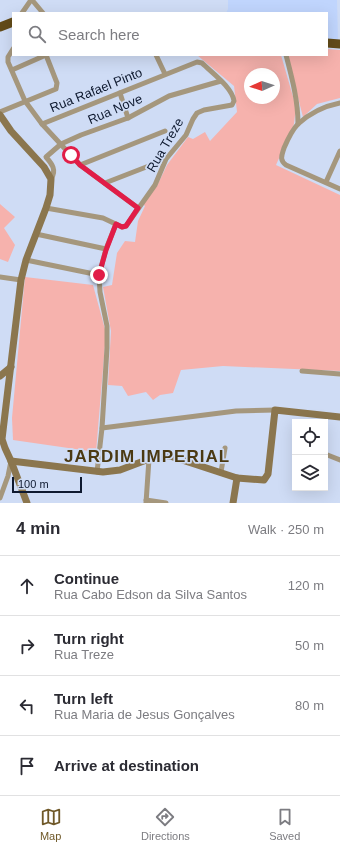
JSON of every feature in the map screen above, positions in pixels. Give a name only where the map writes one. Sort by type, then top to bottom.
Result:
[{"type":"highway","points":[[0,26],[12,22]]},
{"type":"highway","points":[[328,43],[340,44]]},
{"type":"street","points":[[23,12],[32,0],[42,12]]},
{"type":"street","points":[[12,50],[8,59],[12,70],[25,101],[42,124],[80,165],[138,208]]},
{"type":"street","points":[[12,70],[44,56]]},
{"type":"street","points":[[27,503],[3,443],[2,422],[11,366],[21,280],[26,260],[50,195],[51,179],[44,167],[11,131],[0,113],[56,89],[57,83],[46,56]]},
{"type":"street","points":[[156,56],[165,74]]},
{"type":"street","points":[[286,56],[296,94],[298,124]]},
{"type":"street","name":"Rua Rafael Pinto","points":[[42,124],[165,74],[194,63],[202,63]]},
{"type":"street","name":"Rua Treze","points":[[116,224],[122,227],[128,224],[155,185],[166,159],[186,135],[193,118],[197,113],[204,110],[232,105],[234,101],[233,96],[229,90],[202,63]]},
{"type":"street","name":"Rua Nove","points":[[51,179],[54,170],[53,165],[46,157],[61,144],[128,118],[169,96],[221,81]]},
{"type":"street","points":[[120,93],[128,118]]},
{"type":"street","points":[[340,103],[318,110],[298,124],[286,143],[281,156],[281,160],[286,165],[340,189]]},
{"type":"street","points":[[80,165],[165,131]]},
{"type":"street","points":[[326,182],[340,151]]},
{"type":"street","points":[[105,183],[154,164]]},
{"type":"street","points":[[46,208],[103,218],[116,224],[106,250],[99,275],[100,292],[107,326],[107,334],[102,428],[97,472]]},
{"type":"street","points":[[36,234],[106,250]]},
{"type":"street","points":[[26,260],[99,275]]},
{"type":"street","points":[[0,277],[21,280]]},
{"type":"street","points":[[0,376],[11,366]]},
{"type":"street","points":[[302,371],[340,374]]},
{"type":"street","points":[[102,428],[236,411],[275,410],[340,417]]},
{"type":"street","points":[[11,461],[103,472],[120,470],[150,459],[170,456],[237,478],[262,480],[266,479],[268,474],[275,410]]},
{"type":"street","points":[[221,472],[225,448]]},
{"type":"street","points":[[328,455],[340,460]]},
{"type":"street","points":[[150,459],[146,502],[166,503]]},
{"type":"street","points":[[0,498],[8,476],[11,461]]},
{"type":"street","points":[[233,503],[237,478]]},
{"type":"shaded area","points":[[228,0],[337,0],[338,41],[328,40],[328,12],[226,12]]},
{"type":"shaded area","points":[[328,49],[340,50],[340,98],[317,104],[303,117],[287,56],[328,56]]},
{"type":"shaded area","points":[[198,56],[281,56],[296,107],[294,124],[276,165],[340,195],[340,371],[223,366],[181,370],[173,393],[160,395],[153,400],[146,392],[128,396],[122,386],[108,385],[111,331],[103,287],[112,285],[117,253],[125,241],[135,242],[138,221],[145,206],[142,203],[157,186],[167,165],[188,137],[193,139],[205,132],[210,141],[237,112],[234,86]]},
{"type":"shaded area","points":[[0,204],[15,217],[4,228],[15,245],[8,262],[0,259]]},
{"type":"shaded area","points":[[25,277],[93,285],[106,333],[96,452],[13,440],[12,418]]},
{"type":"district","name":"JARDIM IMPERIAL","points":[[147,456]]},
{"type":"route","points":[[71,155],[80,165],[138,208],[126,226],[122,227],[116,224],[106,250],[99,275]]}]
